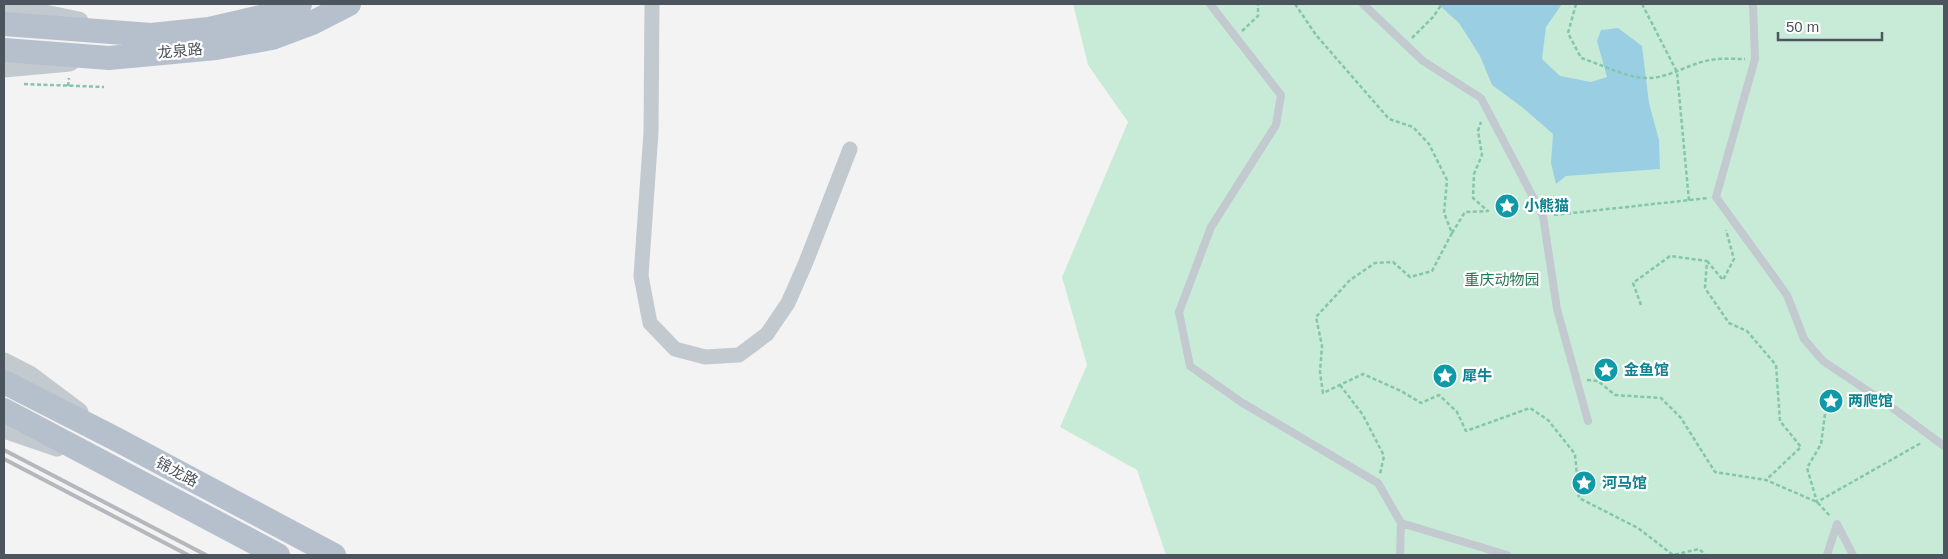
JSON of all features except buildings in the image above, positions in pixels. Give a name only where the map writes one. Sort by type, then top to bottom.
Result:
[{"type":"main road","name":"龙泉路","points":[[7,19],[151,35],[209,28],[265,16],[300,4]]},
{"type":"main road","name":"龙泉路","points":[[6,57],[109,58],[216,48],[272,38],[312,23],[349,4]]},
{"type":"main road","name":"锦龙路","points":[[12,386],[334,555]]},
{"type":"main road","name":"锦龙路","points":[[4,417],[102,463],[278,555]]},
{"type":"street","points":[[652,4],[651,132],[641,276],[650,323],[675,349],[705,357],[740,355],[767,334],[788,303],[850,149]]},
{"type":"street","points":[[4,362],[31,376],[114,438]]},
{"type":"lane","points":[[1210,4],[1281,95],[1276,125],[1211,227],[1180,312],[1190,366],[1241,402],[1378,483],[1401,523],[1400,555]]},
{"type":"lane","points":[[1363,4],[1423,61],[1481,98],[1543,216],[1557,310],[1588,421]]},
{"type":"lane","points":[[1753,4],[1755,59],[1716,197],[1787,295],[1804,339],[1823,361],[1886,403],[1944,446]]},
{"type":"lane","points":[[1401,523],[1507,555]]},
{"type":"lane","points":[[1827,555],[1837,524]]},
{"type":"lane","points":[[1837,524],[1853,555]]},
{"type":"path","points":[[1236,37],[1258,16],[1258,4]]},
{"type":"path","points":[[1295,4],[1316,35],[1389,119],[1413,127],[1429,144],[1447,180],[1444,213],[1452,233]]},
{"type":"path","points":[[1405,44],[1433,17],[1442,4]]},
{"type":"path","points":[[1576,4],[1568,33],[1581,58],[1625,75],[1651,78],[1677,72],[1710,60],[1755,59]]},
{"type":"path","points":[[1642,4],[1677,72],[1689,201]]},
{"type":"path","points":[[24,84],[104,87]]},
{"type":"path","points":[[1487,110],[1478,131],[1482,155],[1474,174],[1473,198],[1488,211],[1465,212],[1432,270],[1410,277],[1393,262],[1375,263],[1350,280],[1316,317],[1322,346],[1320,372],[1323,393],[1363,374],[1401,391],[1421,403],[1439,395],[1458,412],[1466,431],[1530,408],[1548,420],[1575,454],[1579,498],[1638,528],[1673,555],[1699,549],[1706,555]]},
{"type":"path","points":[[1543,216],[1716,197]]},
{"type":"path","points":[[1641,305],[1633,283],[1670,256],[1707,261],[1723,280],[1734,259],[1724,224]]},
{"type":"path","points":[[1707,261],[1705,288],[1729,323],[1747,331],[1776,365],[1780,421],[1801,447],[1766,480]]},
{"type":"path","points":[[1576,379],[1598,381],[1614,395],[1661,398],[1681,418],[1716,472],[1766,480],[1817,502],[1837,524]]},
{"type":"path","points":[[1340,385],[1363,415],[1384,456],[1378,483]]},
{"type":"path","points":[[1817,502],[1807,468],[1821,444],[1825,414]]},
{"type":"path","points":[[1817,502],[1931,437]]},
{"type":"green space","name":"重庆动物园","points":[[1073,4],[1944,4],[1944,555],[1166,555],[1137,470],[1060,427],[1087,365],[1062,277],[1128,122],[1088,65]]},
{"type":"water","points":[[1438,4],[1562,4],[1546,27],[1542,59],[1560,76],[1591,82],[1607,77],[1597,41],[1601,30],[1618,28],[1642,46],[1649,103],[1659,140],[1660,169],[1566,176],[1556,184],[1551,163],[1553,134],[1522,107],[1492,85],[1480,56],[1459,23]]},
{"type":"railway","points":[[4,450],[206,555]]},
{"type":"railway","points":[[4,459],[188,555]]},
{"type":"place","name":"小熊猫","points":[[1507,206]]},
{"type":"place","name":"金鱼馆","points":[[1606,370]]},
{"type":"place","name":"犀牛","points":[[1445,376]]},
{"type":"place","name":"两爬馆","points":[[1831,401]]},
{"type":"place","name":"河马馆","points":[[1584,483]]}]
